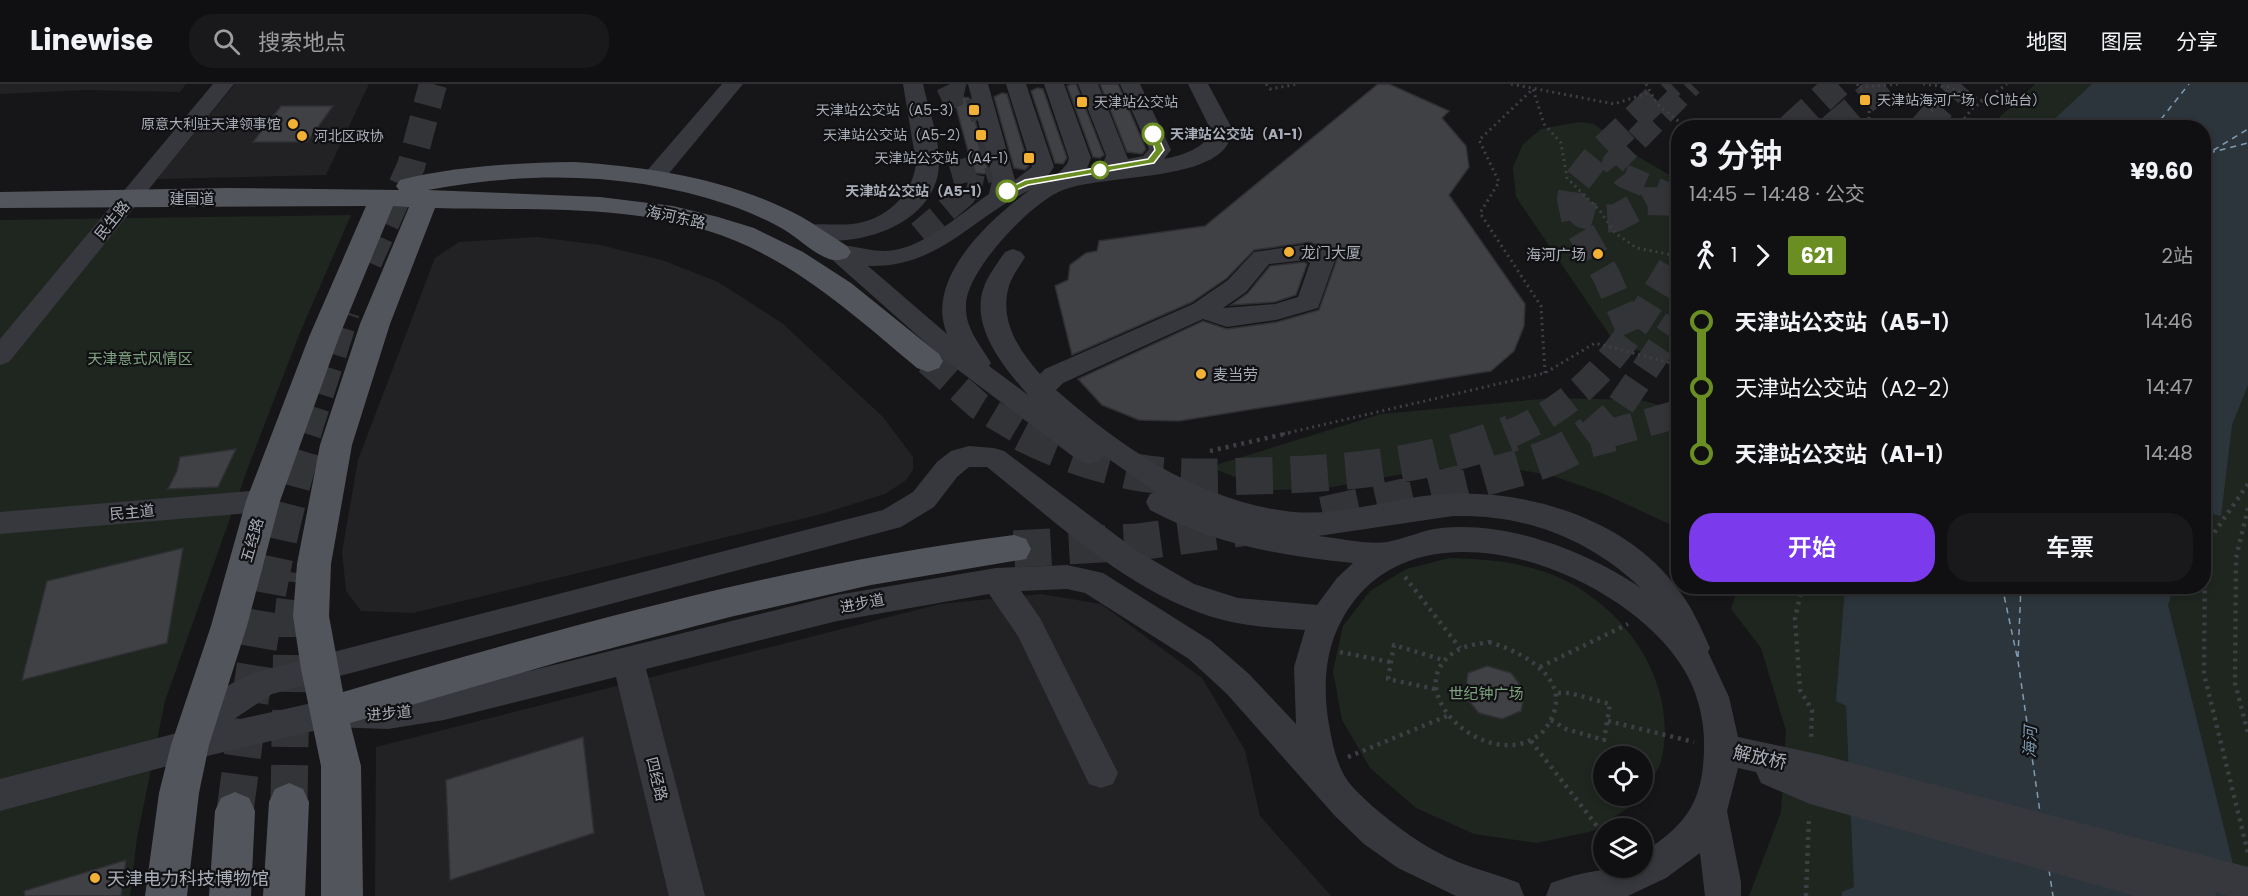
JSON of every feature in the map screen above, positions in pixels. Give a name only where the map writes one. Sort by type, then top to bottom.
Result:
[{"type":"main road","points":[[383,198],[409,186],[491,171],[558,170],[653,178],[753,203],[822,241]]},
{"type":"main road","name":"建国道","points":[[0,200],[383,198]]},
{"type":"main road","name":"海河东路","points":[[383,198],[552,201],[617,206],[690,219],[743,234],[770,246],[821,278],[880,320],[928,361]]},
{"type":"main road","name":"五经路","points":[[166,896],[179,793],[190,745],[229,626],[263,501],[324,337],[383,198]]},
{"type":"main road","points":[[342,896],[341,766],[319,669],[311,616],[314,564],[336,445],[375,324],[426,198]]},
{"type":"main road","points":[[369,231],[384,220],[398,217],[410,220],[412,229]]},
{"type":"main road","name":"进步道","points":[[330,713],[477,668],[777,589],[931,559],[1014,549]]},
{"type":"main road","points":[[284,896],[289,802]]},
{"type":"main road","points":[[230,896],[235,811]]},
{"type":"street","name":"民生路","points":[[0,356],[224,84]]},
{"type":"street","points":[[653,178],[733,84]]},
{"type":"street","points":[[822,241],[875,227],[898,215],[920,190],[926,176],[927,162],[914,84]]},
{"type":"street","points":[[978,84],[1004,177],[1003,189],[997,199]]},
{"type":"street","points":[[822,241],[863,258],[889,257],[916,252],[941,241],[997,199],[1037,177],[1043,167],[1017,84]]},
{"type":"street","points":[[1054,84],[1080,158],[1078,167],[1068,175]]},
{"type":"street","points":[[1088,84],[1117,155],[1116,163],[1107,169]]},
{"type":"street","points":[[1025,183],[1151,161],[1159,154],[1158,145],[1130,84]]},
{"type":"street","points":[[995,383],[963,344],[955,323],[954,291],[963,269],[988,241],[1046,189],[1068,181],[1181,162],[1213,147],[1223,136],[1223,132],[1198,84]]},
{"type":"street","points":[[822,241],[852,246],[880,246],[896,244],[919,233]]},
{"type":"street","points":[[822,241],[924,330],[1137,488],[1198,521],[1275,542],[1387,554]]},
{"type":"street","points":[[1013,257],[1002,270],[995,287],[993,302],[996,322],[1011,358],[1039,391],[1187,496],[1243,514],[1299,524],[1333,525],[1440,504],[1476,502],[1533,512],[1584,532],[1632,561],[1665,592],[1681,614],[1715,705],[1721,749],[1719,779],[1709,809],[1696,831],[1677,849],[1634,876],[1615,884],[1564,896]]},
{"type":"street","points":[[1039,391],[1054,376],[1202,310]]},
{"type":"street","points":[[190,745],[207,721],[243,693],[267,682],[891,519],[926,497],[947,468],[960,457],[976,454],[994,458],[1164,583],[1212,604],[1319,632]]},
{"type":"street","name":"民主道","points":[[0,523],[263,501]]},
{"type":"street","points":[[1327,775],[1312,720],[1309,694],[1309,671],[1319,632],[1342,591],[1387,554],[1421,543],[1456,540],[1522,548],[1568,561],[1650,613],[1692,654],[1701,670]]},
{"type":"street","name":"进步道","points":[[0,795],[190,745],[330,713],[388,715],[444,706],[628,662],[837,608],[996,580],[1067,577],[1092,582],[1152,617],[1200,650],[1238,684],[1327,775],[1376,833],[1432,871],[1506,896]]},
{"type":"street","points":[[996,580],[1029,627],[1101,773]]},
{"type":"street","name":"四经路","points":[[628,662],[687,896]]},
{"type":"street","name":"解放桥","points":[[1721,749],[2198,896]]},
{"type":"street","name":"解放桥","points":[[1816,779],[2248,884]]},
{"type":"street","points":[[1709,809],[1723,882],[1723,896]]},
{"type":"path","points":[[1266,84],[1270,89],[1298,84]]},
{"type":"path","points":[[1511,84],[1614,104],[1648,93]]},
{"type":"path","points":[[1646,84],[1648,93],[1665,112],[1676,120]]},
{"type":"path","points":[[1858,86],[1900,84]]},
{"type":"path","points":[[1923,84],[1949,87],[1983,101]]},
{"type":"path","points":[[1963,120],[1972,109],[2007,84]]},
{"type":"path","points":[[1858,86],[1868,97],[1870,120]]},
{"type":"path","points":[[1931,111],[1944,98],[1949,87]]},
{"type":"path","points":[[1533,89],[1544,124],[1561,143],[1567,178],[1600,212],[1615,233],[1637,248],[1671,255]]},
{"type":"path","points":[[1533,89],[1479,140],[1499,182],[1480,213],[1541,306],[1545,373]]},
{"type":"path","points":[[1210,451],[1545,373],[1595,343],[1671,363]]},
{"type":"path","points":[[2211,537],[2248,484]]},
{"type":"path","points":[[2248,508],[2236,558],[2235,672],[2235,683],[2248,733]]},
{"type":"path","points":[[1387,554],[1460,648]]},
{"type":"path","points":[[1800,594],[1795,619],[1800,690],[1812,710],[1816,779],[1806,896]]},
{"type":"path","points":[[2205,594],[2204,674],[2248,853]]},
{"type":"path","points":[[1540,667],[1650,613]]},
{"type":"path","points":[[1319,632],[1390,662]]},
{"type":"path","points":[[1489,642],[1507,646],[1525,654],[1540,667],[1551,682],[1554,693],[1554,715],[1546,730],[1531,741],[1512,746],[1491,744],[1471,737],[1453,724],[1441,708],[1435,689],[1436,674],[1443,660],[1460,648],[1489,642]]},
{"type":"path","points":[[1435,689],[1388,679],[1394,645],[1443,660]]},
{"type":"path","points":[[1551,720],[1566,729],[1604,741],[1610,704],[1570,693],[1554,693]]},
{"type":"path","points":[[1327,775],[1447,716]]},
{"type":"path","points":[[1608,721],[1721,749]]},
{"type":"path","points":[[1531,741],[1593,822]]},
{"type":"shaded area","points":[[0,84],[186,84],[180,92],[84,90],[0,94]]},
{"type":"shaded area","points":[[235,84],[369,84],[326,175],[157,179]]},
{"type":"shaded area","points":[[537,237],[600,245],[662,260],[718,282],[782,323],[883,417],[913,457],[913,470],[905,481],[885,494],[818,515],[413,613],[361,611],[346,591],[342,552],[358,460],[435,258],[459,242]]},
{"type":"shaded area","points":[[1041,594],[1101,604],[1202,678],[1245,750],[1260,816],[1331,896],[375,896],[376,747],[940,604]]},
{"type":"green space","points":[[2035,84],[2248,84],[2248,896],[1749,896],[1781,812],[1786,731],[1761,648],[1731,609],[1736,594],[2211,594],[2211,120],[1996,120]]},
{"type":"green space","points":[[1579,122],[1594,124],[1642,159],[1671,176],[1671,358],[1621,347],[1615,343],[1516,197],[1513,167],[1523,144],[1541,129]]},
{"type":"green space","name":"天津意式风情区","points":[[351,215],[299,335],[249,465],[165,701],[137,838],[130,896],[0,896],[0,220]]},
{"type":"green space","points":[[1552,398],[1640,400],[1671,408],[1671,525],[1602,493],[1550,475],[1482,464],[1413,472],[1322,489],[1267,490],[1215,469],[1219,464],[1381,414]]},
{"type":"green space","name":"世纪钟广场","points":[[1450,558],[1521,565],[1545,572],[1572,584],[1598,601],[1620,622],[1639,646],[1653,673],[1662,701],[1665,731],[1660,765],[1653,776],[1653,746],[1593,746],[1593,806],[1631,806],[1613,818],[1593,818],[1593,831],[1537,843],[1474,834],[1416,808],[1370,768],[1342,720],[1333,671],[1343,626],[1370,591],[1406,569]]},
{"type":"water","points":[[2092,84],[2248,84],[2248,385],[2232,425],[2221,516],[2211,514],[2211,120],[2053,120]]},
{"type":"water","name":"海河","points":[[1844,594],[2172,594],[2168,605],[2241,896],[1842,896],[1842,892],[1854,887],[1846,706],[1836,701]]},
{"type":"building","points":[[1076,84],[1104,155],[1100,158],[1093,157],[1067,86]]},
{"type":"building","points":[[1100,84],[1118,84],[1146,149],[1142,154],[1127,152]]},
{"type":"building","name":"龙门大厦","points":[[1378,84],[1389,84],[1449,111],[1442,118],[1466,146],[1469,167],[1449,195],[1525,304],[1524,326],[1514,351],[1491,371],[1179,421],[1139,420],[1102,405],[1078,379],[1203,321],[1227,329],[1277,322],[1319,310],[1337,259],[1325,248],[1310,242],[1254,250],[1227,278],[1192,302],[1072,355],[1055,286],[1068,280],[1070,265],[1086,253],[1097,251],[1099,241],[1205,226]]},
{"type":"building","points":[[1037,88],[1043,89],[1067,158],[1063,164],[1055,163],[1031,91]]},
{"type":"building","points":[[1002,93],[1007,94],[1029,166],[1025,170],[1014,168],[994,97]]},
{"type":"building","points":[[953,96],[969,98],[989,172],[974,173]]},
{"type":"building","name":"原意大利驻天津领事馆","points":[[281,106],[333,106],[307,142],[253,142]]},
{"type":"building","points":[[1304,262],[1307,264],[1296,295],[1275,302],[1231,305],[1248,293],[1270,266]]},
{"type":"building","points":[[236,449],[218,487],[168,489],[177,471],[180,457]]},
{"type":"building","points":[[183,548],[167,643],[22,680],[47,581]]},
{"type":"building","points":[[1487,666],[1511,673],[1525,691],[1521,711],[1502,719],[1479,713],[1465,696],[1468,673]]},
{"type":"building","points":[[583,737],[594,833],[450,880],[446,780]]},
{"type":"building","name":"天津电力科技博物馆","points":[[126,860],[121,896],[25,896],[24,891]]},
{"type":"ferry route","points":[[2160,120],[2189,84]]},
{"type":"ferry route","points":[[2211,152],[2248,129]]},
{"type":"ferry route","points":[[2211,152],[2248,143]]},
{"type":"ferry route","points":[[2004,594],[2018,661],[2040,812]]},
{"type":"ferry route","points":[[2018,657],[2021,594]]},
{"type":"ferry route","points":[[2049,870],[2053,896]]},
{"type":"tunnel","points":[[368,262],[411,166],[433,84]]},
{"type":"tunnel","points":[[1572,203],[1573,186],[1601,151],[1671,84]]},
{"type":"tunnel","points":[[1671,196],[1624,176],[1614,163],[1691,84]]},
{"type":"tunnel","points":[[1799,120],[1838,84]]},
{"type":"tunnel","points":[[1841,120],[1884,84]]},
{"type":"tunnel","points":[[1930,120],[1961,84]]},
{"type":"tunnel","points":[[942,101],[959,93],[977,97],[1000,180],[985,189],[967,185]]},
{"type":"tunnel","points":[[957,150],[967,185]]},
{"type":"tunnel","points":[[919,233],[964,195],[967,185]]},
{"type":"tunnel","points":[[1572,203],[1583,214],[1601,219],[1616,218],[1648,201],[1671,202]]},
{"type":"tunnel","points":[[1572,203],[1576,223],[1607,277],[1631,331]]},
{"type":"tunnel","points":[[1631,331],[1671,268]]},
{"type":"tunnel","points":[[307,434],[346,312]]},
{"type":"tunnel","points":[[1509,434],[1539,419],[1565,402],[1609,360],[1631,331]]},
{"type":"tunnel","points":[[1591,434],[1617,411],[1671,331]]},
{"type":"tunnel","points":[[928,361],[979,406],[1026,434]]},
{"type":"tunnel","points":[[1607,434],[1671,416]]},
{"type":"tunnel","points":[[235,811],[263,620],[293,479],[307,433]]},
{"type":"tunnel","points":[[1023,433],[1092,461],[1135,472],[1179,477],[1286,475],[1385,466],[1449,454],[1512,433]]},
{"type":"tunnel","points":[[1323,515],[1440,489],[1524,466],[1567,450],[1592,433]]},
{"type":"tunnel","points":[[1589,439],[1612,433]]},
{"type":"tunnel","points":[[1014,549],[1138,542],[1248,527]]},
{"type":"tunnel","points":[[289,802],[292,625],[298,573]]},
{"type":"bus line","name":"621","points":[[1007,191],[1025,183],[1151,161],[1160,150],[1153,134]]},
{"type":"place","name":"天津站海河广场（C1站台）","points":[[1865,100]]},
{"type":"place","name":"天津站公交站","points":[[1082,102]]},
{"type":"place","name":"天津站公交站（A5-3）","points":[[974,110]]},
{"type":"place","name":"原意大利驻天津领事馆","points":[[293,124]]},
{"type":"place","name":"天津站公交站（A1-1）","points":[[1153,134]]},
{"type":"place","name":"天津站公交站（A5-2）","points":[[981,135]]},
{"type":"place","name":"河北区政协","points":[[302,136]]},
{"type":"place","name":"天津站公交站（A4-1）","points":[[1029,158]]},
{"type":"place","name":"天津站公交站（A5-1）","points":[[1007,191]]},
{"type":"place","name":"龙门大厦","points":[[1289,252]]},
{"type":"place","name":"海河广场","points":[[1598,254]]},
{"type":"place","name":"麦当劳","points":[[1201,374]]},
{"type":"place","name":"天津电力科技博物馆","points":[[95,878]]}]
